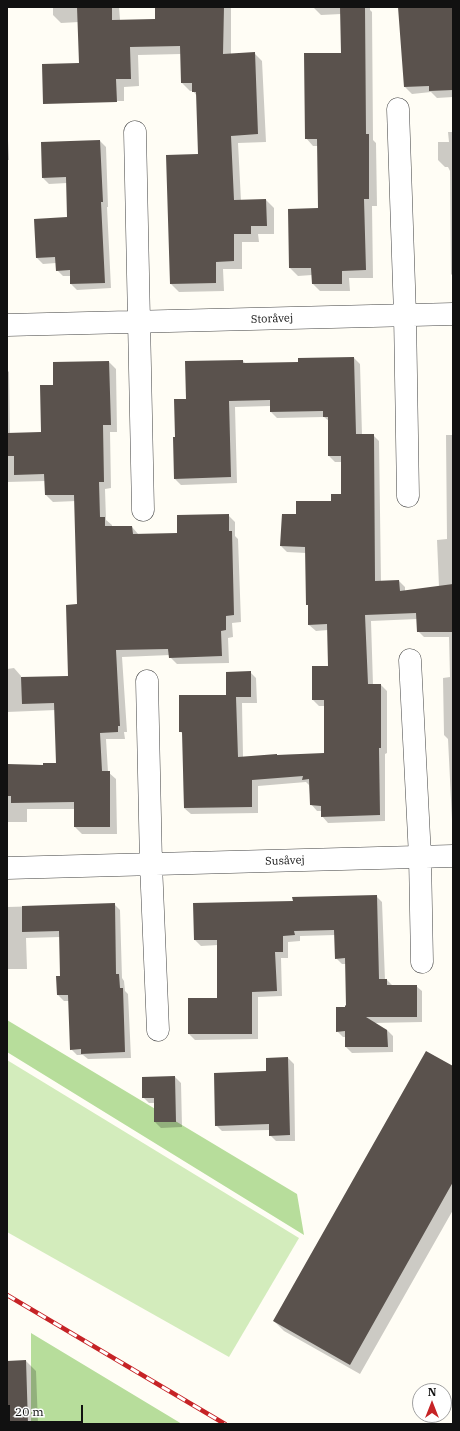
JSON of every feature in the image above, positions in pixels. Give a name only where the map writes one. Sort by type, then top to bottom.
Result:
[{"type":"street","points":[[398,109],[405,315],[408,496]]},
{"type":"street","points":[[135,132],[143,510]]},
{"type":"street","name":"Storåvej","points":[[7,325],[453,314]]},
{"type":"street","points":[[410,660],[420,857],[422,962]]},
{"type":"street","points":[[147,681],[151,864],[158,1030]]},
{"type":"street","name":"Susåvej","points":[[7,868],[453,856]]},
{"type":"green space","points":[[7,1020],[297,1194],[304,1235],[7,1052]]},
{"type":"green space","points":[[7,1060],[299,1238],[229,1357],[7,1232]]},
{"type":"green space","points":[[31,1333],[182,1424],[31,1424]]},
{"type":"building","points":[[77,7],[112,7],[112,20],[155,19],[155,7],[224,7],[223,54],[255,52],[258,134],[231,136],[234,200],[266,199],[267,226],[251,226],[251,234],[234,234],[234,261],[216,262],[216,283],[170,284],[166,155],[198,154],[196,92],[192,92],[192,83],[181,83],[180,46],[130,47],[131,79],[116,79],[117,102],[43,104],[42,64],[79,63]]},
{"type":"building","points":[[340,7],[365,7],[366,134],[369,134],[369,199],[364,199],[366,270],[342,271],[342,284],[312,284],[311,268],[289,268],[288,209],[318,208],[317,139],[305,139],[304,53],[341,53]]},
{"type":"building","points":[[398,7],[453,7],[453,90],[429,91],[429,86],[404,87]]},
{"type":"building","points":[[100,140],[105,283],[70,284],[70,270],[56,271],[55,257],[36,258],[34,219],[67,217],[66,177],[42,178],[41,142]]},
{"type":"building","points":[[354,357],[356,434],[374,434],[375,581],[399,580],[400,591],[453,584],[453,632],[417,632],[416,613],[365,615],[368,684],[381,684],[381,748],[379,748],[380,815],[321,817],[321,806],[310,805],[309,779],[302,780],[303,776],[252,780],[252,807],[184,808],[182,732],[179,732],[179,695],[226,695],[226,672],[251,671],[251,697],[236,697],[238,757],[324,753],[324,700],[312,700],[312,666],[328,666],[327,624],[308,625],[308,605],[306,605],[305,547],[280,546],[282,514],[296,514],[296,501],[331,501],[331,494],[341,494],[341,456],[328,456],[328,417],[323,417],[323,411],[270,412],[270,400],[229,401],[231,477],[174,479],[174,399],[186,399],[185,361],[243,360],[243,363],[298,362],[298,358]]},
{"type":"building","points":[[109,361],[111,425],[103,425],[104,482],[99,482],[100,517],[105,517],[105,526],[132,526],[133,534],[177,533],[177,515],[229,514],[229,531],[232,531],[234,615],[226,616],[226,630],[221,631],[222,656],[169,658],[168,649],[116,650],[120,726],[118,726],[118,732],[100,733],[102,771],[110,771],[110,827],[74,827],[74,802],[11,803],[11,796],[7,796],[7,764],[43,765],[43,763],[56,763],[54,703],[22,704],[21,677],[68,676],[66,605],[77,604],[74,495],[45,495],[44,474],[14,475],[14,456],[7,456],[7,433],[41,432],[40,385],[53,385],[53,362]]},
{"type":"building","points":[[377,895],[379,979],[387,979],[387,985],[417,985],[417,1017],[366,1017],[387,1030],[388,1047],[345,1047],[345,1031],[336,1032],[336,1007],[346,1006],[345,958],[335,959],[334,930],[294,931],[295,935],[283,936],[283,952],[275,952],[277,991],[252,992],[252,1034],[188,1034],[188,998],[217,998],[217,940],[194,940],[193,903],[293,901],[292,897]]},
{"type":"building","points":[[115,903],[116,974],[119,974],[120,988],[123,988],[125,1052],[81,1054],[81,1049],[70,1050],[68,995],[57,995],[56,976],[60,976],[59,931],[22,932],[22,906]]},
{"type":"building","points":[[426,1051],[453,1066],[453,1182],[350,1365],[273,1321]]},
{"type":"building","points":[[288,1057],[290,1135],[269,1136],[269,1124],[215,1126],[214,1073],[266,1071],[266,1058]]},
{"type":"building","points":[[175,1076],[176,1122],[154,1122],[154,1098],[142,1098],[142,1077]]},
{"type":"building","points":[[26,1360],[28,1424],[7,1424],[7,1361]]},
{"type":"railway","points":[[7,1295],[225,1424]]}]
